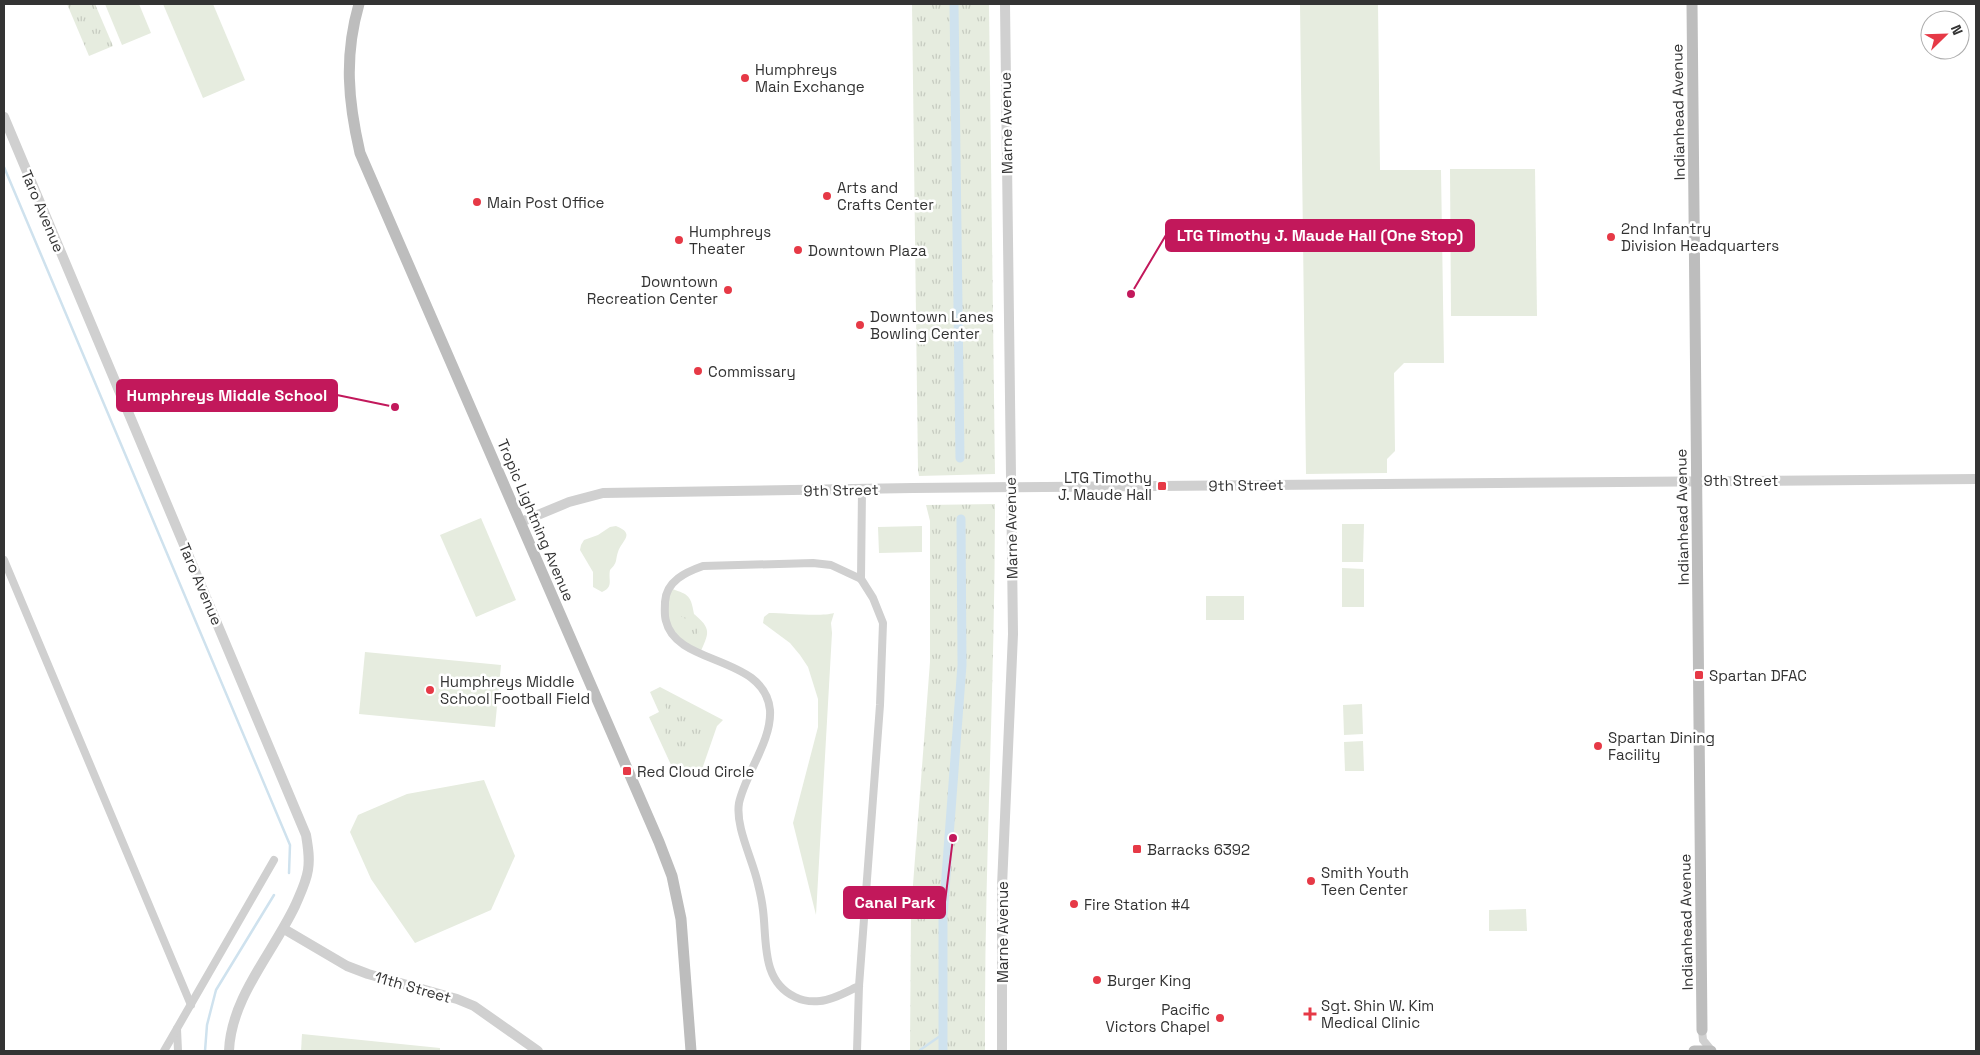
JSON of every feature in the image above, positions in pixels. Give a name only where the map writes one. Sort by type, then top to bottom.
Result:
[{"type":"main road","name":"Tropic Lightning Avenue","points":[[359,4],[353,24],[348,62],[352,116],[360,153],[521,522],[672,876],[681,919],[690,1051]]},
{"type":"main road","name":"Indianhead Avenue","points":[[1692,4],[1702,1030]]},
{"type":"main road","points":[[1694,1051],[1712,1051]]},
{"type":"street","name":"Marne Avenue","points":[[1002,1051],[1002,886],[1013,634],[1005,4]]},
{"type":"street","name":"Taro Avenue","points":[[4,117],[306,835],[309,852],[305,884],[284,929],[243,996],[230,1033],[229,1051]]},
{"type":"street","name":"9th Street","points":[[521,522],[569,502],[603,493],[1697,480],[1976,479]]},
{"type":"street","points":[[860,579],[862,490]]},
{"type":"street","points":[[4,560],[191,1005]]},
{"type":"street","points":[[857,1051],[859,986],[880,705],[882,623],[873,598],[860,579],[830,565],[813,563],[703,566],[688,571],[677,578],[669,588],[665,599],[666,621],[669,630],[676,639],[692,649],[746,674],[757,683],[767,698],[770,711],[768,728],[739,803],[739,817],[763,907],[770,971],[776,983],[785,992],[802,1000],[822,1001],[859,986]]},
{"type":"street","points":[[164,1051],[274,860]]},
{"type":"street","name":"11th Street","points":[[284,929],[347,966],[368,974],[457,999],[474,1006],[538,1051]]},
{"type":"street","points":[[177,1029],[178,1051]]},
{"type":"street","points":[[1694,1051],[1699,1046],[1702,1030]]},
{"type":"street","points":[[1702,1030],[1703,1040],[1712,1051]]},
{"type":"green space","points":[[67,4],[95,4],[113,46],[89,56]]},
{"type":"green space","points":[[105,4],[139,4],[151,33],[122,45]]},
{"type":"green space","points":[[163,4],[213,4],[245,80],[203,98]]},
{"type":"green space","points":[[912,4],[989,4],[995,474],[919,476]]},
{"type":"green space","points":[[1300,4],[1378,4],[1380,170],[1441,170],[1444,363],[1404,363],[1394,373],[1395,451],[1387,459],[1387,473],[1306,474]]},
{"type":"green space","points":[[1450,169],[1535,169],[1537,316],[1451,316]]},
{"type":"green space","points":[[995,504],[986,914],[985,1051],[910,1051],[911,911],[930,662],[930,521],[926,505]]},
{"type":"green space","points":[[481,518],[516,600],[476,617],[440,535]]},
{"type":"green space","points":[[1342,524],[1364,524],[1363,562],[1342,562]]},
{"type":"green space","points":[[616,526],[625,532],[626,537],[610,570],[608,588],[602,592],[593,587],[593,572],[580,550],[581,545],[584,540]]},
{"type":"green space","points":[[922,526],[922,552],[879,553],[878,527]]},
{"type":"green space","points":[[1342,568],[1364,569],[1364,607],[1342,607]]},
{"type":"green space","points":[[669,588],[680,592],[690,599],[694,614],[706,628],[707,636],[700,653],[684,645],[666,621]]},
{"type":"green space","points":[[1206,596],[1244,596],[1244,620],[1206,620]]},
{"type":"green space","points":[[680,600],[687,601],[689,604],[687,613],[689,621],[699,626],[698,634],[687,635],[686,619],[675,610],[676,603]]},
{"type":"green space","points":[[769,613],[812,615],[834,613],[831,623],[832,633],[816,915],[793,823],[818,727],[818,699],[808,667],[800,655],[790,643],[763,623],[764,617]]},
{"type":"green space","name":"Humphreys Middle School Football Field","points":[[365,652],[501,665],[495,727],[359,714]]},
{"type":"green space","points":[[660,687],[723,720],[717,726],[700,775],[689,779],[682,763],[672,767],[649,717],[659,712],[650,692]]},
{"type":"green space","points":[[667,702],[674,703],[680,711],[696,715],[699,719],[702,728],[699,739],[705,742],[707,748],[702,753],[696,752],[692,746],[685,748],[678,746],[666,738],[664,723],[669,715],[665,705]]},
{"type":"green space","points":[[1362,704],[1363,734],[1344,735],[1343,705]]},
{"type":"green space","points":[[1363,741],[1364,771],[1345,771],[1344,742]]},
{"type":"green space","points":[[484,780],[515,856],[491,910],[415,943],[371,879],[350,832],[358,815],[407,794]]},
{"type":"green space","points":[[1526,909],[1527,931],[1489,931],[1489,910]]},
{"type":"green space","points":[[302,1034],[440,1048],[440,1051],[301,1051]]},
{"type":"waterway","points":[[954,4],[960,458]]},
{"type":"waterway","points":[[4,167],[290,845],[289,873]]},
{"type":"waterway","points":[[943,1051],[943,916],[962,665],[961,519]]},
{"type":"waterway","points":[[205,1051],[207,1025],[216,990],[274,895]]},
{"type":"waterway","points":[[920,1050],[943,1034]]},
{"type":"place","name":"Humphreys Main Exchange","points":[[745,78]]},
{"type":"place","name":"Arts and Crafts Center","points":[[827,196]]},
{"type":"place","name":"Main Post Office","points":[[477,202]]},
{"type":"place","name":"2nd Infantry Division Headquarters","points":[[1611,237]]},
{"type":"place","name":"Humphreys Theater","points":[[679,240]]},
{"type":"place","name":"Downtown Plaza","points":[[798,250]]},
{"type":"place","name":"Downtown Recreation Center","points":[[728,290]]},
{"type":"place","name":"LTG Timothy J. Maude Hall (One Stop)","points":[[1131,294]]},
{"type":"place","name":"Downtown Lanes Bowling Center","points":[[860,325]]},
{"type":"place","name":"Commissary","points":[[698,371]]},
{"type":"place","name":"Humphreys Middle School","points":[[395,407]]},
{"type":"place","name":"LTG Timothy J. Maude Hall","points":[[1162,486]]},
{"type":"place","name":"Spartan DFAC","points":[[1699,675]]},
{"type":"place","name":"Humphreys Middle School Football Field","points":[[430,690]]},
{"type":"place","name":"Spartan Dining Facility","points":[[1598,746]]},
{"type":"place","name":"Red Cloud Circle","points":[[627,771]]},
{"type":"place","name":"Canal Park","points":[[953,838]]},
{"type":"place","name":"Barracks 6392","points":[[1137,849]]},
{"type":"place","name":"Smith Youth Teen Center","points":[[1311,881]]},
{"type":"place","name":"Fire Station #4","points":[[1074,904]]},
{"type":"place","name":"Burger King","points":[[1097,980]]},
{"type":"place","name":"Sgt. Shin W. Kim Medical Clinic","points":[[1310,1014]]},
{"type":"place","name":"Pacific Victors Chapel","points":[[1220,1018]]}]
